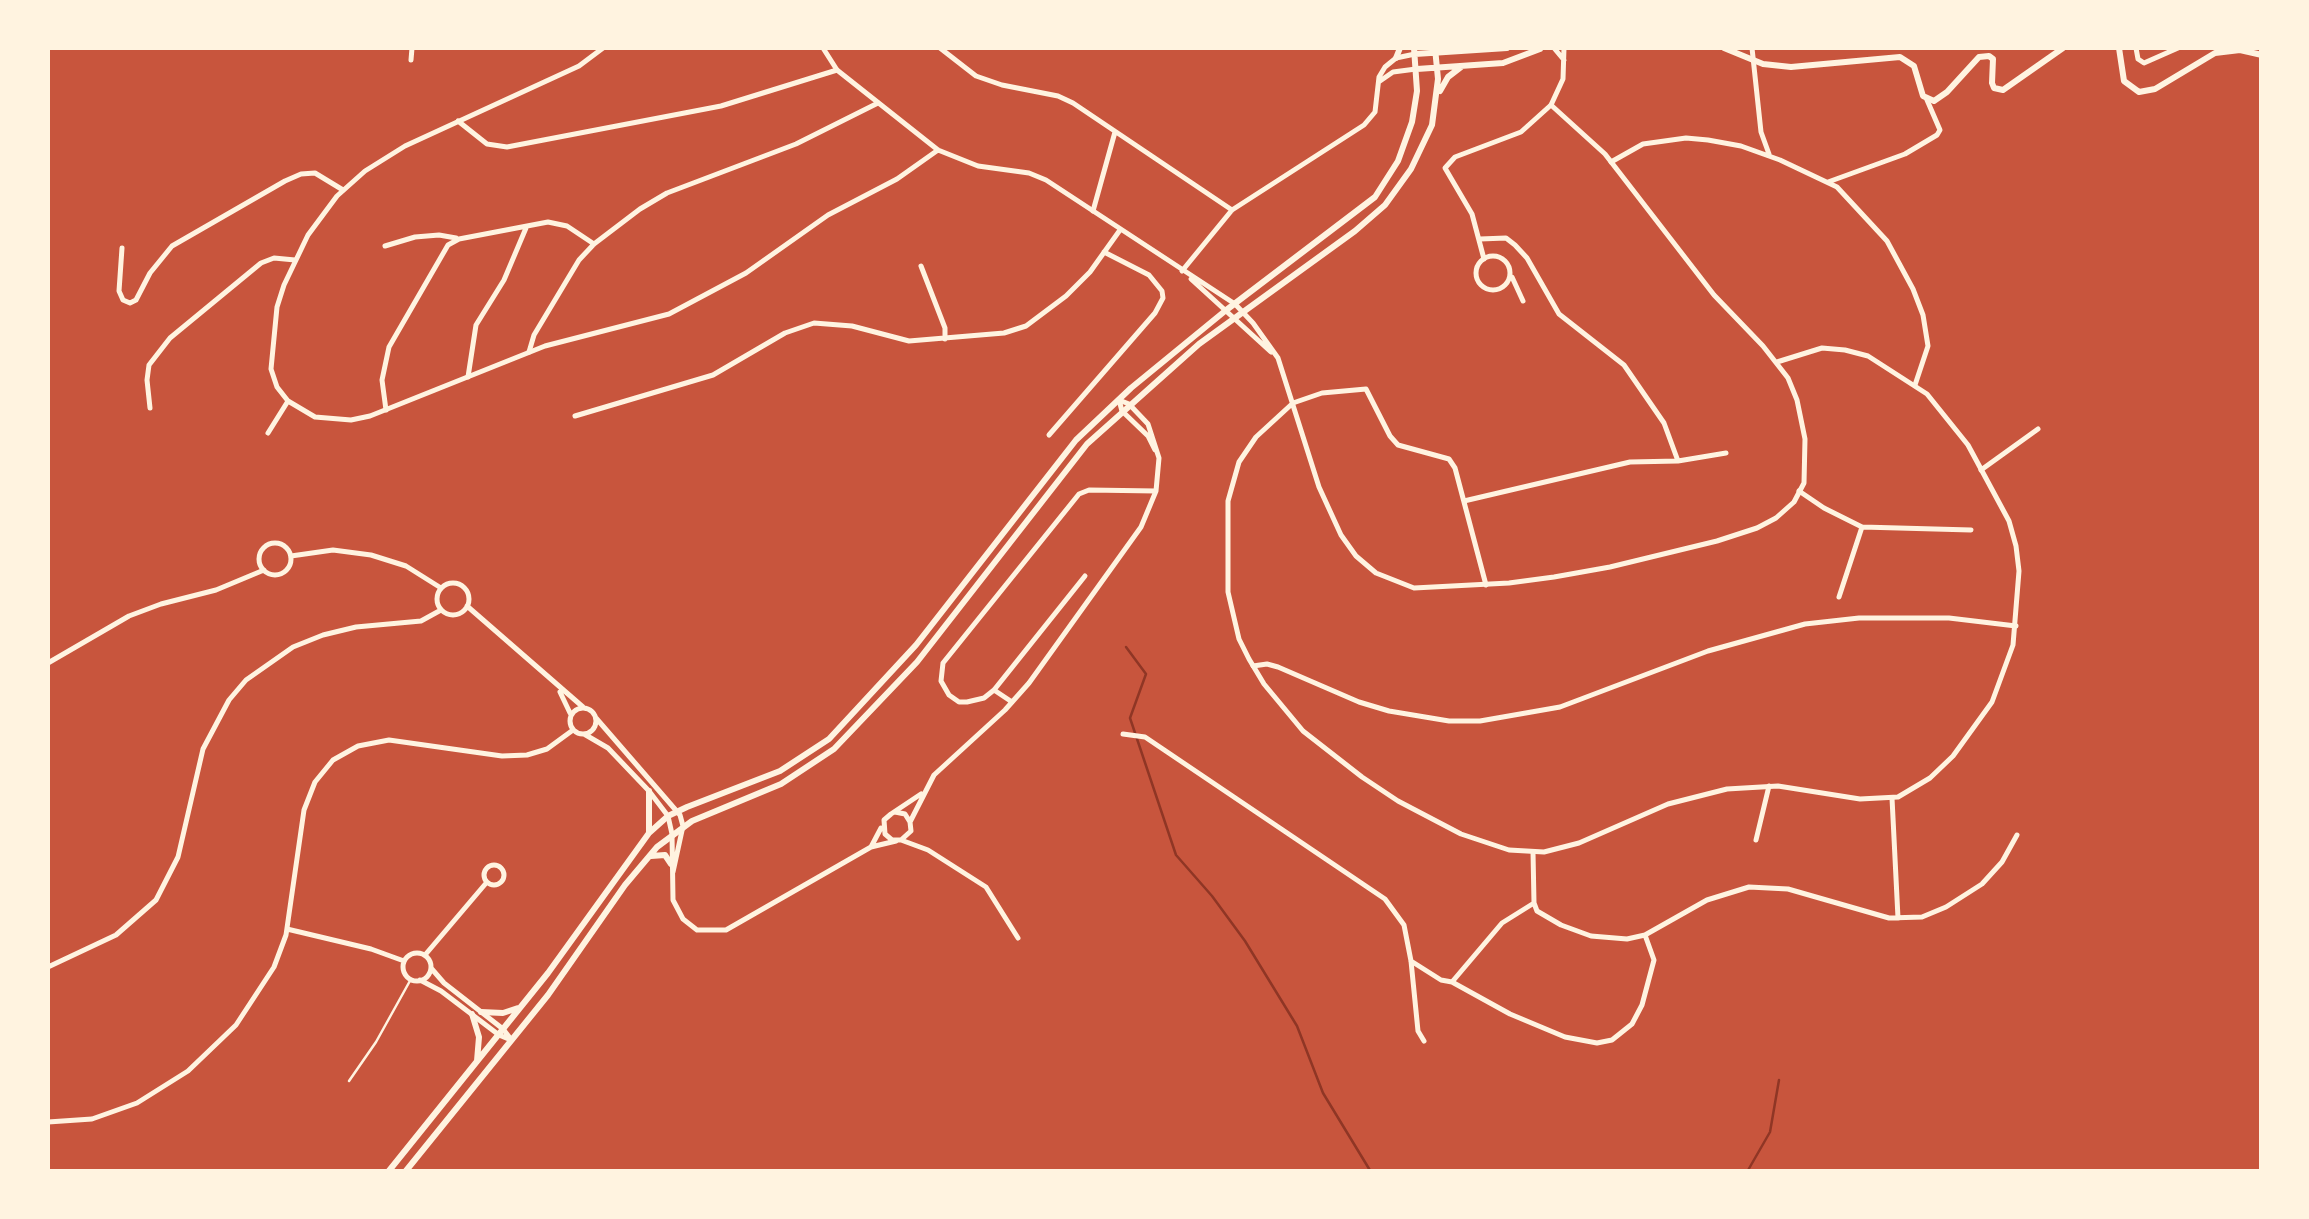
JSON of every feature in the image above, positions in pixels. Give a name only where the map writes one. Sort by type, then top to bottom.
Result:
[{"type":"main road","points":[[1396,58],[1400,48]]},
{"type":"main road","points":[[1461,48],[1474,51]]},
{"type":"main road","points":[[388,1172],[524,1004],[649,833],[668,816],[780,772],[830,739],[916,645],[1076,440],[1225,311],[1363,208],[1385,184],[1412,122],[1417,69],[1414,51],[1506,48]]},
{"type":"main road","points":[[1529,48],[1542,48]]},
{"type":"main road","points":[[1417,69],[1515,60],[1542,48]]},
{"type":"main road","points":[[1724,48],[1753,61],[1790,67],[1900,57],[1914,66],[1928,100],[1939,99],[1983,56],[1994,58],[1992,83],[1997,90],[2003,90],[2063,48]]},
{"type":"main road","points":[[2119,48],[2124,82],[2138,92],[2155,89],[2216,52],[2244,49],[2262,55]]},
{"type":"main road","points":[[406,1172],[568,969],[646,859],[683,826],[781,784],[834,749],[917,662],[1073,459],[1130,404],[1233,319],[1385,205],[1426,142],[1437,96],[1435,50]]},
{"type":"main road","points":[[1437,96],[1448,77],[1464,66]]},
{"type":"main road","points":[[649,833],[650,791]]},
{"type":"main road","points":[[646,859],[665,856],[671,864]]},
{"type":"main road","points":[[478,1062],[477,1013],[504,1013],[524,1004]]},
{"type":"street","points":[[411,60],[412,48]]},
{"type":"street","points":[[604,48],[579,66],[404,146],[343,190],[308,235],[278,307],[272,369],[277,387],[288,401],[315,418],[351,420],[386,410],[529,352],[670,314],[746,273],[843,206],[898,179],[938,150]]},
{"type":"street","points":[[822,48],[837,70],[938,150],[978,166],[1046,180],[1243,312],[1278,358],[1329,513],[1356,556],[1376,573],[1414,588],[1486,585],[1610,567],[1716,541],[1776,518],[1800,491],[1806,462],[1802,417],[1788,378],[1714,295],[1610,162],[1551,105]]},
{"type":"street","points":[[940,48],[976,76],[1002,86],[1066,99],[1232,210]]},
{"type":"street","points":[[1554,48],[1561,54],[1564,68]]},
{"type":"street","points":[[1510,274],[1502,288],[1485,288],[1476,274],[1484,259],[1480,239],[1472,214],[1444,168],[1456,157],[1521,132],[1551,105],[1560,89],[1564,48]]},
{"type":"street","points":[[1752,48],[1761,132],[1770,156]]},
{"type":"street","points":[[2136,48],[2139,60],[2146,63],[2178,48]]},
{"type":"street","points":[[1184,272],[1232,210],[1364,125],[1375,112],[1384,67],[1414,51]]},
{"type":"street","points":[[1378,83],[1392,72],[1417,69]]},
{"type":"street","points":[[458,121],[487,144],[507,147],[721,106],[837,70]]},
{"type":"street","points":[[1828,182],[1905,154],[1938,136],[1940,130],[1928,100]]},
{"type":"street","points":[[529,352],[534,335],[579,260],[640,208],[664,195],[784,150],[878,103]]},
{"type":"street","points":[[1093,211],[1115,131]]},
{"type":"street","points":[[1610,162],[1643,144],[1686,138],[1740,146],[1828,182],[1878,230],[1913,289],[1924,316],[1928,346],[1914,385]]},
{"type":"street","points":[[122,248],[120,291],[123,300],[130,303],[136,300],[150,273],[172,246],[285,181],[301,174],[315,174],[330,179],[343,190]]},
{"type":"street","points":[[386,410],[382,380],[389,347],[448,245],[459,239],[558,222],[594,244]]},
{"type":"street","points":[[468,377],[476,325],[504,280],[526,227]]},
{"type":"street","points":[[575,416],[713,376],[784,333],[814,323],[852,326],[892,339],[945,340],[1004,333],[1026,326],[1066,296],[1120,230]]},
{"type":"street","points":[[386,246],[415,237],[439,235],[459,239]]},
{"type":"street","points":[[1480,239],[1506,238],[1515,245],[1527,258],[1559,314],[1624,365],[1664,424],[1678,461]]},
{"type":"street","points":[[1049,435],[1155,313],[1163,298],[1158,284],[1149,276],[1104,252]]},
{"type":"street","points":[[150,408],[146,380],[149,365],[170,338],[261,263],[274,258],[295,260]]},
{"type":"street","points":[[1484,259],[1503,259],[1523,301]]},
{"type":"street","points":[[922,266],[945,340]]},
{"type":"street","points":[[1184,272],[1278,358]]},
{"type":"street","points":[[1486,585],[1456,468],[1450,459],[1398,444],[1366,389],[1322,392],[1294,403],[1256,438],[1239,462],[1228,501],[1228,592],[1239,639],[1253,666],[1304,732],[1362,778],[1462,834],[1509,850],[1533,852],[1579,843],[1700,794],[1769,786],[1860,800],[1892,798],[1930,778],[1974,730],[2006,670],[2019,603],[2016,546],[2009,521],[1947,416],[1914,385],[1868,356],[1844,350],[1806,351],[1777,362]]},
{"type":"street","points":[[573,730],[608,748],[650,791],[668,816],[672,834],[672,900],[683,920],[696,930],[716,932],[735,926],[871,847],[899,841],[908,835],[922,794],[946,762],[1012,702],[1141,528],[1156,491],[1158,458],[1151,428],[1130,404],[1119,400]]},
{"type":"street","points":[[1119,400],[1122,411],[1148,436],[1158,458]]},
{"type":"street","points":[[268,433],[288,401]]},
{"type":"street","points":[[1982,470],[2038,429]]},
{"type":"street","points":[[1464,501],[1630,462],[1678,461],[1726,453]]},
{"type":"street","points":[[1085,576],[994,690],[984,698],[959,702],[949,695],[941,680],[943,662],[1079,494],[1089,490],[1156,491]]},
{"type":"street","points":[[1800,491],[1862,527],[1971,530]]},
{"type":"street","points":[[1839,597],[1862,527]]},
{"type":"street","points":[[48,664],[129,616],[216,590],[264,570],[275,575],[282,573],[290,566],[291,556],[282,544],[268,544],[260,556],[264,570]]},
{"type":"street","points":[[291,556],[334,550],[372,555],[406,566],[442,588]]},
{"type":"street","points":[[48,967],[116,935],[156,900],[178,857],[203,749],[228,700],[246,680],[293,646],[322,635],[356,627],[420,621],[442,610],[456,614],[467,606],[468,594],[460,584],[450,583],[442,588],[437,596],[442,610]]},
{"type":"street","points":[[467,606],[558,689],[591,710],[678,812],[683,826],[672,880]]},
{"type":"street","points":[[1253,666],[1278,667],[1389,712],[1480,721],[1560,706],[1708,651],[1804,624],[1911,618],[2016,626]]},
{"type":"street","points":[[558,689],[573,730]]},
{"type":"street","points":[[994,690],[1012,702]]},
{"type":"street","points":[[570,715],[583,708]]},
{"type":"street","points":[[584,734],[594,728],[596,718]]},
{"type":"street","points":[[48,1122],[92,1119],[137,1103],[188,1071],[213,1049],[256,997],[274,967],[288,930],[304,810],[324,770],[345,752],[389,740],[487,754],[527,755],[547,749],[573,730]]},
{"type":"street","points":[[1123,734],[1146,737],[1385,898],[1404,925],[1418,1031],[1424,1041]]},
{"type":"street","points":[[1756,840],[1769,786]]},
{"type":"street","points":[[871,847],[886,816],[922,794]]},
{"type":"street","points":[[1892,798],[1898,918]]},
{"type":"street","points":[[895,812],[905,814],[916,837],[928,850],[986,887],[1018,938]]},
{"type":"street","points":[[882,825],[884,834],[928,850]]},
{"type":"street","points":[[1533,852],[1537,911],[1590,936],[1627,939],[1645,934],[1707,900],[1749,887],[1788,889],[1867,914],[1922,917],[1970,894],[1992,875],[2017,836]]},
{"type":"street","points":[[496,865],[503,870],[504,879],[499,884],[487,882],[484,874],[488,866],[496,865]]},
{"type":"street","points":[[424,955],[487,882]]},
{"type":"street","points":[[1452,982],[1502,923],[1534,903]]},
{"type":"street","points":[[288,930],[362,946],[401,960]]},
{"type":"street","points":[[1411,960],[1441,980],[1452,982],[1510,1014],[1582,1042],[1612,1040],[1632,1024],[1642,1005],[1654,960],[1645,934]]},
{"type":"street","points":[[401,960],[413,953],[424,955]]},
{"type":"street","points":[[424,955],[444,983],[511,1040]]},
{"type":"street","points":[[401,960],[411,979],[442,990],[477,1013]]},
{"type":"street","points":[[420,980],[428,976],[431,968]]},
{"type":"lane","points":[[348,1081],[376,1042],[411,979]]},
{"type":"waterway","points":[[1126,647],[1146,674],[1130,718],[1176,855],[1245,941],[1297,1026],[1323,1093],[1371,1172]]},
{"type":"waterway","points":[[1747,1172],[1770,1132],[1779,1080]]}]
